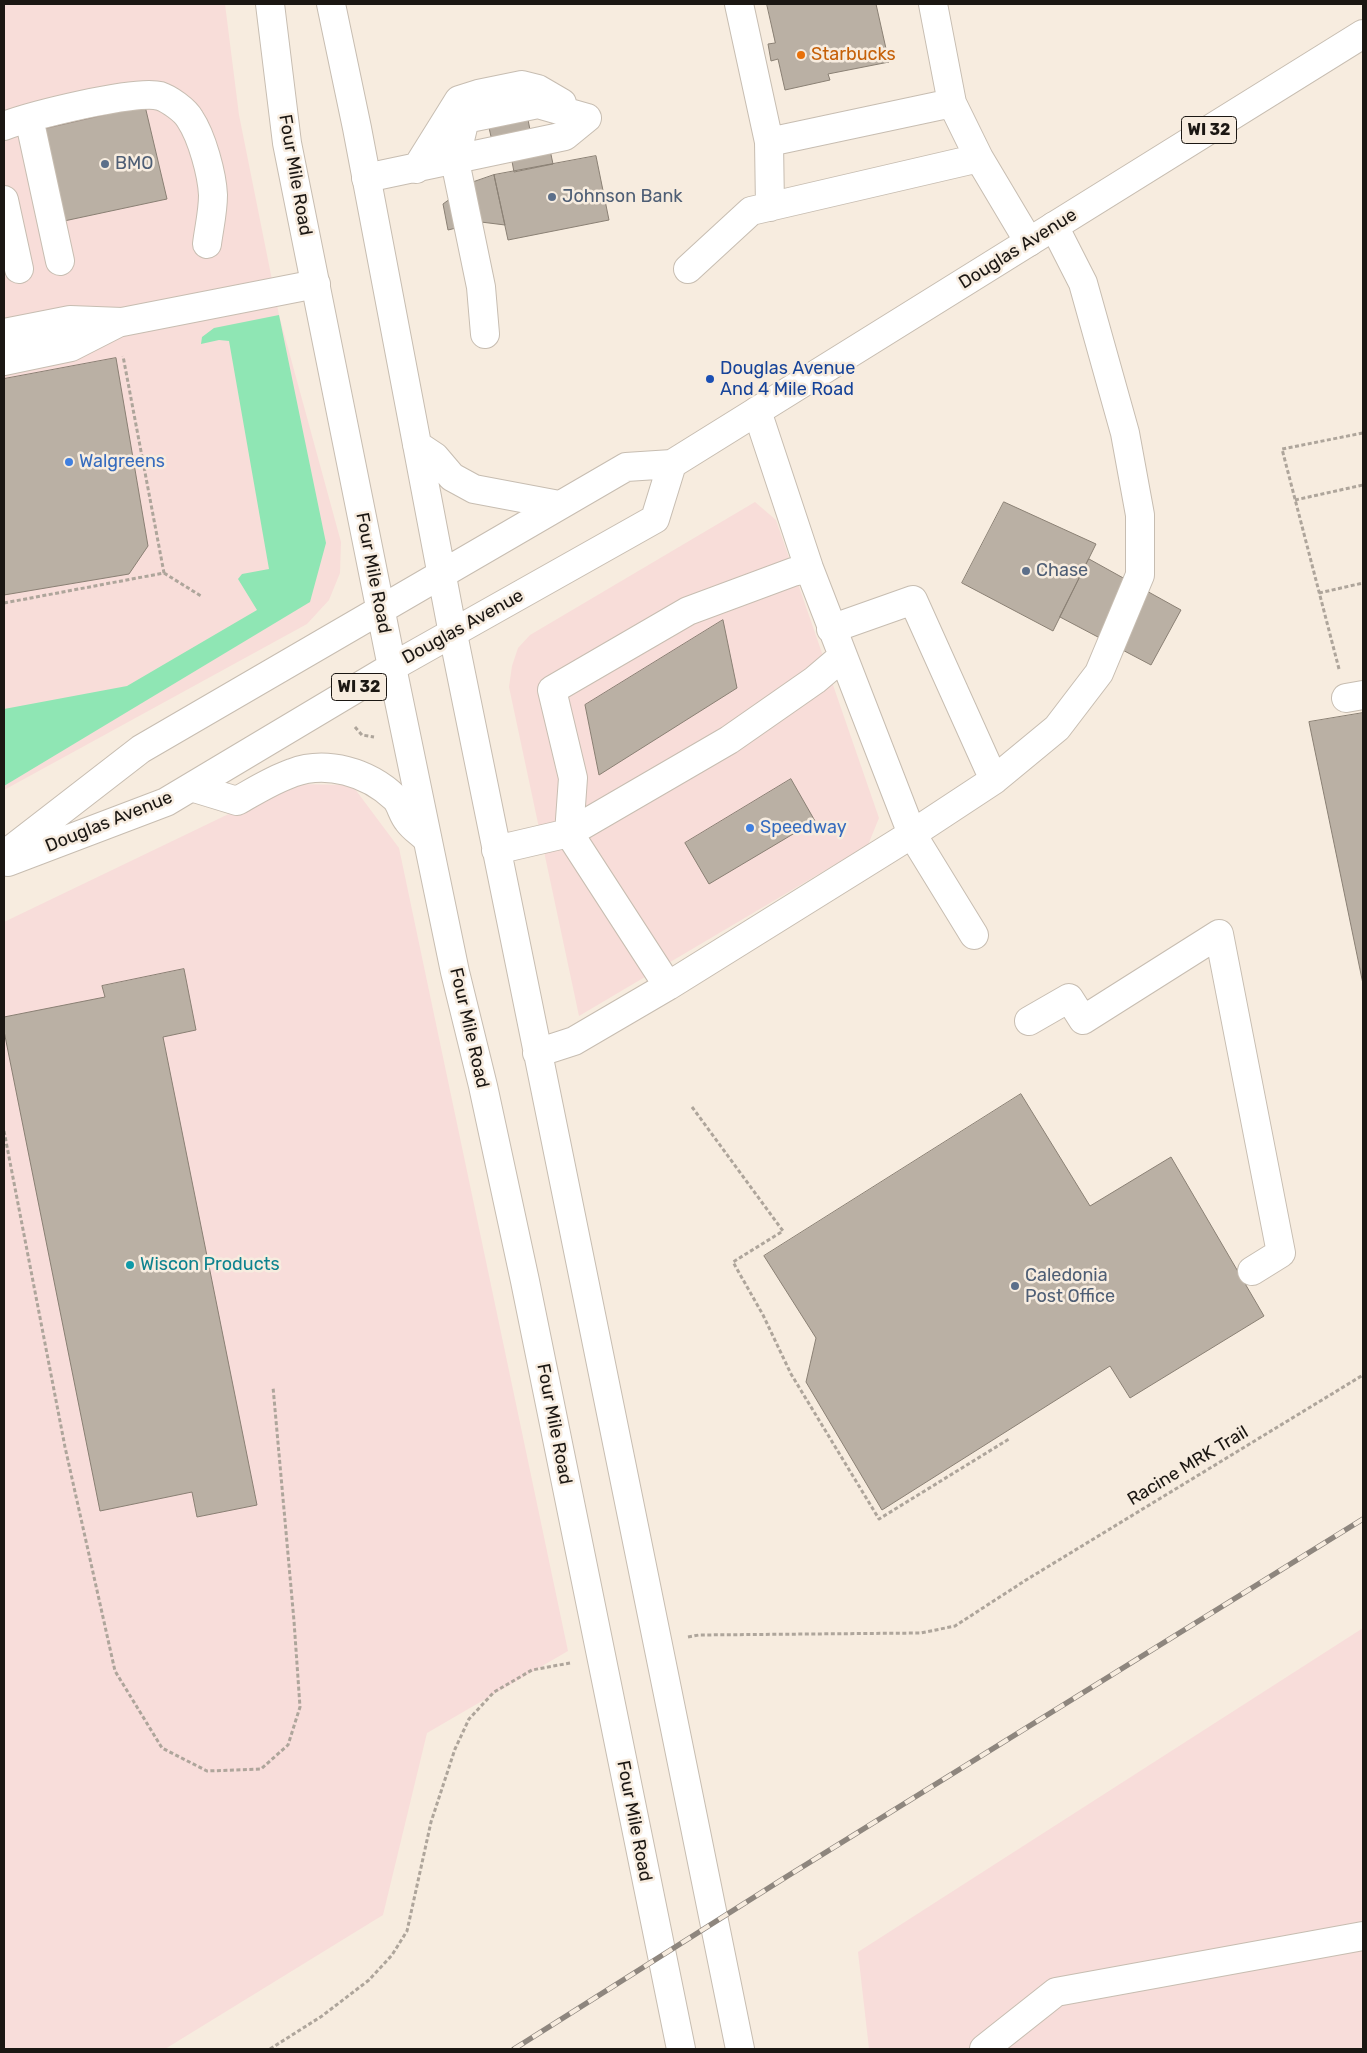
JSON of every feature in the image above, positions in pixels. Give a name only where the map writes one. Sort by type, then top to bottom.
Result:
[{"type":"main road","name":"Four Mile Road","points":[[270,4],[287,142],[380,610],[427,839],[527,1291],[681,2049]]},
{"type":"main road","points":[[331,4],[496,850],[740,2049]]},
{"type":"main road","points":[[739,4],[769,142],[770,206]]},
{"type":"main road","points":[[933,4],[952,103],[979,158],[1029,242]]},
{"type":"main road","name":"Douglas Avenue","points":[[4,855],[141,749],[626,467],[672,464],[1363,34]]},
{"type":"main road","points":[[416,169],[459,100],[478,94],[522,85],[538,89],[587,118]]},
{"type":"main road","points":[[60,261],[16,122],[144,94],[161,96],[177,106],[190,118],[209,170],[213,195],[212,217],[206,244]]},
{"type":"main road","points":[[769,142],[952,103]]},
{"type":"main road","points":[[485,334],[481,287],[455,161],[465,118],[538,104],[587,118]]},
{"type":"main road","points":[[366,178],[455,161],[565,136],[587,118]]},
{"type":"main road","points":[[688,269],[751,211],[979,158]]},
{"type":"main road","points":[[4,200],[19,269]]},
{"type":"main road","points":[[537,1053],[574,1042],[668,986],[912,834],[994,780],[1056,728],[1099,673],[1140,575],[1140,514],[1125,432],[1082,283],[1054,226]]},
{"type":"main road","points":[[4,333],[70,320],[122,322],[316,284]]},
{"type":"main road","points":[[4,361],[71,347],[122,322]]},
{"type":"main road","points":[[757,411],[809,568],[912,834],[974,935]]},
{"type":"main road","points":[[417,445],[435,457],[452,477],[474,489],[559,505]]},
{"type":"main road","name":"Douglas Avenue","points":[[4,864],[166,802],[392,667],[655,519],[672,464]]},
{"type":"main road","points":[[668,986],[569,833],[573,778],[552,690],[688,611],[809,568]]},
{"type":"main road","points":[[831,628],[913,600],[994,780]]},
{"type":"main road","points":[[496,850],[569,833],[729,740],[815,680],[842,657]]},
{"type":"main road","points":[[191,787],[237,801],[292,772],[314,768],[336,768],[356,774],[384,789],[396,799],[407,820],[427,839]]},
{"type":"main road","points":[[1029,1021],[1069,998],[1083,1020],[1219,934],[1281,1253],[1252,1271]]},
{"type":"main road","points":[[984,2049],[1056,1992],[1363,1936]]},
{"type":"path","points":[[122,349],[164,573]]},
{"type":"path","points":[[1355,697],[1320,593],[1282,449],[1363,433]]},
{"type":"path","points":[[1295,500],[1363,485]]},
{"type":"path","points":[[4,603],[164,573],[201,596]]},
{"type":"path","points":[[1320,593],[1363,584]]},
{"type":"path","points":[[354,726],[362,736]]},
{"type":"path","points":[[356,740],[362,736],[376,738]]},
{"type":"path","points":[[692,1108],[783,1231],[733,1262],[763,1315],[791,1374],[879,1519],[1009,1439]]},
{"type":"path","points":[[4,1131],[65,1447],[115,1671],[162,1748],[207,1771],[261,1769],[288,1745],[300,1707],[294,1611],[273,1387]]},
{"type":"path","name":"Racine MRK Trail","points":[[1026,1580],[1363,1375]]},
{"type":"path","points":[[270,2049],[322,2016]]},
{"type":"shaded area","points":[[4,4],[225,4],[239,115],[279,315],[341,542],[340,573],[329,600],[307,624],[4,790]]},
{"type":"shaded area","points":[[755,502],[776,520],[879,818],[868,845],[579,1016],[509,687],[512,666],[518,648],[530,635]]},
{"type":"shaded area","points":[[291,784],[352,785],[399,848],[568,1651],[427,1733],[383,1915],[165,2049],[4,2049],[4,922]]},
{"type":"shaded area","points":[[1363,1628],[1363,2049],[869,2049],[858,1952]]},
{"type":"green space","points":[[279,315],[326,543],[310,602],[4,786],[4,709],[127,686],[257,610],[238,579],[242,574],[269,569],[229,341],[219,340],[201,344],[202,337],[214,328]]},
{"type":"building","points":[[767,4],[876,4],[889,62],[828,74],[830,80],[785,90],[778,59],[771,61],[768,44],[775,43]]},
{"type":"building","name":"BMO","points":[[145,106],[167,199],[64,221],[45,129]]},
{"type":"building","points":[[527,114],[530,130],[549,145],[553,164],[514,172],[511,156],[492,141],[488,123]]},
{"type":"building","name":"Johnson Bank","points":[[596,156],[609,220],[508,240],[494,175]]},
{"type":"building","points":[[494,175],[505,225],[481,222],[448,230],[443,204],[473,182]]},
{"type":"building","name":"Walgreens","points":[[116,358],[148,546],[129,574],[4,595],[4,379]]},
{"type":"building","name":"Chase","points":[[1004,502],[1096,544],[1053,631],[962,583]]},
{"type":"building","points":[[1089,559],[1181,610],[1151,665],[1060,617]]},
{"type":"building","points":[[723,620],[737,688],[599,775],[585,705]]},
{"type":"building","points":[[1363,713],[1363,984],[1309,722]]},
{"type":"building","points":[[791,779],[815,821],[709,884],[685,843]]},
{"type":"building","name":"Wiscon Products","points":[[184,969],[196,1030],[163,1037],[257,1505],[197,1517],[192,1492],[100,1511],[4,1031],[4,1017],[105,997],[102,986]]},
{"type":"building","name":"Caledonia Post Office","points":[[1021,1094],[1090,1206],[1171,1157],[1264,1316],[1130,1398],[1110,1366],[882,1510],[806,1382],[816,1338],[764,1256]]},
{"type":"railway","points":[[514,2049],[786,1877],[1363,1519]]},
{"type":"place","name":"Starbucks","points":[[801,55]]},
{"type":"place","name":"BMO","points":[[105,164]]},
{"type":"place","name":"Johnson Bank","points":[[552,197]]},
{"type":"place","name":"Douglas Avenue And 4 Mile Road","points":[[710,379]]},
{"type":"place","name":"Walgreens","points":[[69,462]]},
{"type":"place","name":"Chase","points":[[1026,571]]},
{"type":"place","name":"Speedway","points":[[750,828]]},
{"type":"place","name":"Wiscon Products","points":[[130,1265]]},
{"type":"place","name":"Caledonia Post Office","points":[[1015,1286]]}]
